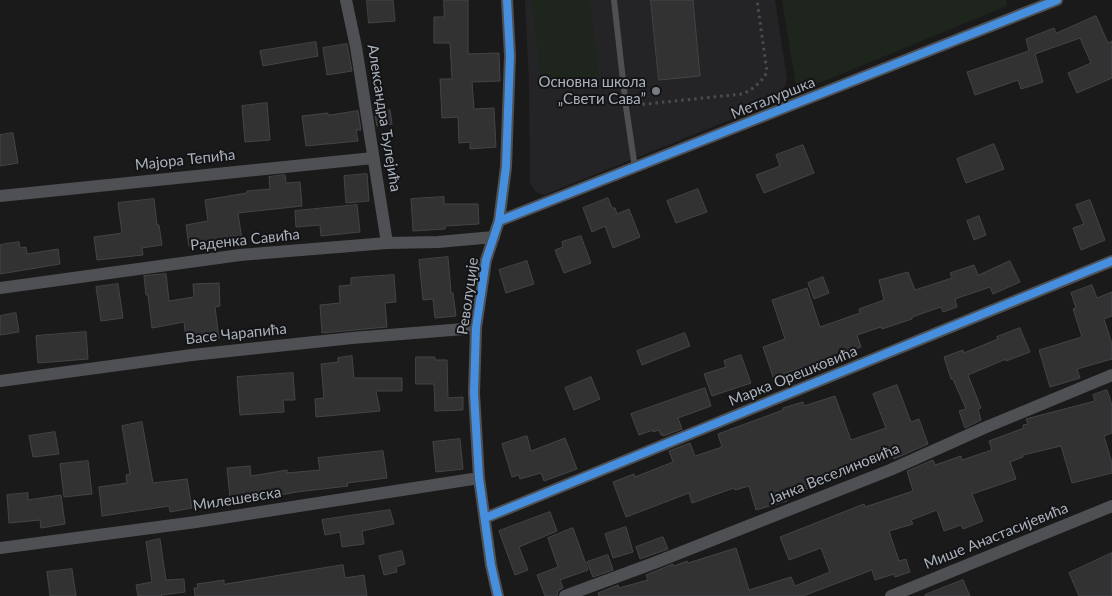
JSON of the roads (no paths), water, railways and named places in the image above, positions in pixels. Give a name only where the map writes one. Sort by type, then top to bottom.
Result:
[{"type":"street","name":"Александра Ђулејића","points":[[346,0],[356,47],[387,242]]},
{"type":"street","name":"Револуције","points":[[498,596],[491,565],[479,478],[474,393],[476,328],[486,260],[499,221],[506,168],[510,94],[507,0]]},
{"type":"street","name":"Металуршка","points":[[499,221],[1057,0]]},
{"type":"street","name":"Мајора Тепића","points":[[0,196],[373,158]]},
{"type":"street","name":"Раденка Савића","points":[[0,288],[240,255],[387,242],[438,242],[494,236]]},
{"type":"street","name":"Марка Орешковића","points":[[485,518],[1112,261]]},
{"type":"street","name":"Васе Чарапића","points":[[0,381],[192,355],[352,338],[476,328]]},
{"type":"street","name":"Јанка Веселиновића","points":[[565,596],[663,560],[890,470],[984,428],[1112,376]]},
{"type":"street","name":"Милешевска","points":[[0,548],[196,522],[479,478]]},
{"type":"street","name":"Мише Анастасијевића","points":[[891,596],[1112,506]]},
{"type":"lane","points":[[614,0],[635,168]]},
{"type":"place","name":"Основна школа „Свети Сава”","points":[[656,91]]}]
